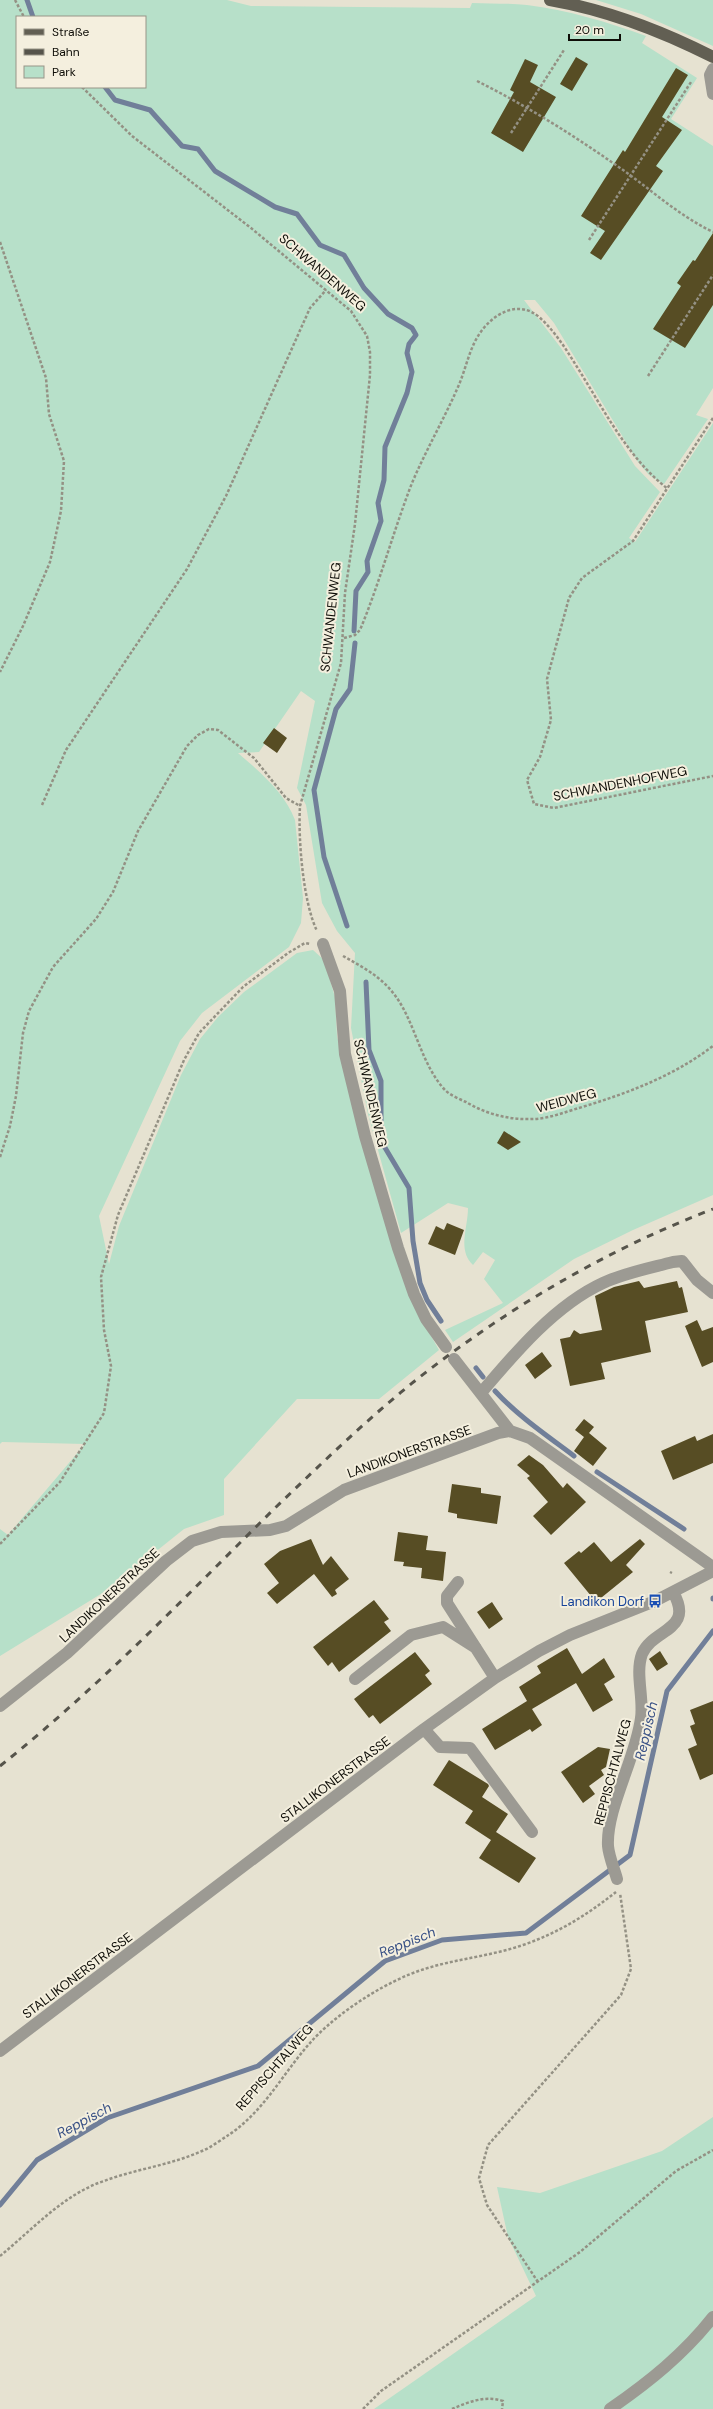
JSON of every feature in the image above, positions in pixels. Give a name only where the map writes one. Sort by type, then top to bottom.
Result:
[{"type":"main road","points":[[550,0],[598,10],[641,25],[713,57]]},
{"type":"street","points":[[713,69],[710,75],[713,94]]},
{"type":"street","name":"SCHWANDENWEG","points":[[323,944],[340,991],[345,1054],[365,1136],[398,1248],[414,1294],[426,1319],[446,1347]]},
{"type":"street","points":[[481,1393],[513,1355],[537,1332],[570,1304],[603,1283],[673,1262],[682,1261],[697,1280],[713,1292]]},
{"type":"street","points":[[454,1358],[510,1431],[530,1438],[713,1567]]},
{"type":"street","name":"LANDIKONERSTRASSE","points":[[0,1706],[67,1653],[166,1561],[192,1542],[220,1532],[270,1530],[286,1526],[344,1490],[498,1433],[510,1431]]},
{"type":"street","name":"STALLIKONERSTRASSE","points":[[0,2051],[424,1729],[495,1678],[570,1635],[673,1592],[713,1571]]},
{"type":"street","points":[[458,1582],[446,1596],[447,1603],[495,1678]]},
{"type":"street","name":"REPPISCHTALWEG","points":[[618,1884],[608,1847],[609,1828],[638,1734],[642,1716],[640,1661],[647,1646],[671,1628],[677,1620],[679,1605],[673,1592]]},
{"type":"street","points":[[355,1679],[411,1636],[443,1627],[476,1648]]},
{"type":"street","points":[[424,1729],[440,1747],[470,1748],[532,1832]]},
{"type":"street","points":[[610,2409],[669,2366],[713,2317]]},
{"type":"path","points":[[15,0],[23,16]]},
{"type":"path","points":[[511,133],[564,50]]},
{"type":"path","points":[[477,81],[528,107],[630,175],[680,213],[713,232]]},
{"type":"path","points":[[589,240],[691,82]]},
{"type":"path","name":"SCHWANDENWEG","points":[[83,88],[132,136],[251,228],[326,290],[351,312],[360,323],[367,336],[370,352],[370,375],[355,524],[345,593],[344,638],[341,663],[333,696],[300,806],[299,827],[307,896],[311,919],[323,944]]},
{"type":"path","points":[[0,242],[46,378],[49,414],[64,461],[61,511],[50,562],[23,626],[0,672]]},
{"type":"path","points":[[648,376],[713,275]]},
{"type":"path","points":[[42,805],[66,750],[187,569],[229,489],[310,308],[326,290]]},
{"type":"path","points":[[344,638],[355,635],[360,630],[377,590],[412,484],[458,385],[471,348],[480,332],[499,313],[515,308],[525,309],[537,315],[547,324],[564,347],[638,461],[668,489],[713,418]]},
{"type":"path","name":"SCHWANDENHOFWEG","points":[[668,489],[633,541],[582,578],[569,598],[547,679],[551,720],[540,757],[527,780],[534,804],[554,808],[713,776]]},
{"type":"path","points":[[0,1157],[10,1126],[16,1096],[23,1034],[29,1011],[53,968],[96,919],[113,892],[138,831],[187,746],[198,735],[209,729],[218,730],[254,758],[286,798],[300,806]]},
{"type":"path","points":[[0,1544],[60,1482],[104,1413],[111,1366],[104,1330],[101,1278],[118,1215],[184,1060],[199,1033],[243,987],[269,966],[305,943],[323,944]]},
{"type":"path","name":"WEIDWEG","points":[[323,944],[368,971],[388,987],[398,1000],[433,1072],[446,1091],[474,1107],[497,1116],[534,1119],[605,1100],[651,1083],[688,1065],[713,1046]]},
{"type":"path","points":[[538,2282],[487,2205],[478,2178],[488,2145],[621,1995],[631,1969],[618,1884]]},
{"type":"path","name":"REPPISCHTALWEG","points":[[0,2256],[67,2200],[88,2188],[103,2181],[203,2151],[232,2133],[249,2119],[311,2041],[343,2013],[391,1982],[432,1965],[522,1945],[557,1931],[590,1912],[618,1884]]},
{"type":"path","points":[[362,2409],[381,2391],[580,2252],[676,2171],[713,2150]]},
{"type":"path","points":[[452,2409],[471,2401],[495,2398],[503,2401],[502,2409]]},
{"type":"green space","points":[[0,0],[227,0],[251,6],[470,8],[472,3],[513,4],[542,7],[572,13],[602,21],[646,36],[642,43],[697,78],[671,119],[713,146],[713,388],[696,415],[708,419],[664,484],[649,475],[638,462],[554,323],[535,300],[524,300],[561,348],[635,466],[660,492],[629,538],[635,542],[713,423],[713,1195],[633,1230],[574,1259],[453,1342],[445,1330],[503,1303],[484,1279],[495,1260],[483,1252],[473,1265],[468,1259],[465,1253],[464,1238],[468,1208],[448,1203],[401,1233],[368,1114],[351,1028],[355,953],[337,931],[322,903],[306,805],[297,788],[315,701],[301,691],[259,752],[238,753],[263,775],[278,792],[291,810],[295,820],[303,898],[301,923],[289,947],[202,1013],[180,1041],[99,1216],[109,1264],[119,1226],[181,1075],[200,1039],[218,1017],[244,992],[297,953],[313,950],[324,960],[335,997],[337,1036],[358,1130],[414,1306],[439,1350],[379,1399],[297,1399],[224,1479],[224,1515],[184,1529],[109,1589],[0,1656],[0,1529],[8,1535],[85,1444],[2,1442],[0,1444]]},
{"type":"green space","points":[[596,0],[713,0],[713,46],[641,14]]},
{"type":"green space","points":[[713,2117],[713,2409],[374,2409],[536,2296],[508,2237],[497,2187],[540,2193],[662,2151]]},
{"type":"building","points":[[576,57],[588,64],[572,91],[560,84]]},
{"type":"building","points":[[525,59],[538,65],[530,82],[556,97],[523,152],[491,133],[514,92],[510,90]]},
{"type":"building","points":[[676,68],[688,75],[662,117],[682,130],[656,166],[663,171],[601,260],[590,253],[605,231],[581,216],[623,150],[625,152]]},
{"type":"building","points":[[713,233],[713,305],[685,348],[653,329],[681,286],[677,283],[693,260],[695,261]]},
{"type":"building","points":[[274,728],[287,738],[277,753],[263,743]]},
{"type":"building","points":[[504,1131],[521,1142],[508,1150],[497,1143]]},
{"type":"building","points":[[447,1223],[464,1230],[455,1255],[428,1244],[436,1226],[444,1230]]},
{"type":"building","points":[[639,1281],[644,1288],[677,1281],[679,1288],[682,1287],[688,1312],[645,1321],[651,1352],[601,1363],[605,1379],[570,1386],[560,1339],[570,1337],[574,1330],[580,1334],[602,1330],[595,1296],[614,1287]]},
{"type":"building","points":[[697,1320],[702,1331],[713,1327],[713,1362],[702,1367],[685,1326]]},
{"type":"building","points":[[542,1352],[552,1366],[535,1379],[525,1365]]},
{"type":"building","points":[[584,1419],[594,1427],[589,1433],[607,1448],[593,1466],[574,1451],[584,1437],[575,1430]]},
{"type":"building","points":[[713,1434],[713,1463],[673,1480],[661,1451],[695,1436],[697,1441]]},
{"type":"building","points":[[529,1455],[543,1465],[563,1488],[567,1483],[586,1502],[551,1535],[533,1516],[548,1502],[527,1478],[530,1476],[517,1465]]},
{"type":"building","points":[[452,1484],[481,1488],[481,1493],[501,1496],[497,1524],[457,1518],[457,1514],[448,1512]]},
{"type":"building","points":[[398,1532],[428,1536],[426,1550],[446,1552],[443,1581],[421,1578],[422,1568],[403,1566],[404,1562],[394,1561]]},
{"type":"building","points":[[311,1539],[323,1565],[331,1556],[349,1579],[335,1590],[337,1594],[332,1597],[314,1574],[277,1604],[267,1593],[279,1583],[264,1564],[280,1551]]},
{"type":"building","points":[[640,1539],[645,1544],[626,1565],[633,1572],[596,1602],[564,1563],[579,1551],[581,1553],[594,1542],[611,1562]]},
{"type":"building","points":[[374,1600],[389,1619],[384,1622],[391,1631],[339,1672],[332,1662],[328,1666],[313,1647]]},
{"type":"building","points":[[492,1602],[503,1619],[489,1629],[477,1612]]},
{"type":"building","points":[[567,1648],[582,1674],[604,1658],[615,1677],[604,1684],[613,1700],[593,1712],[576,1683],[532,1709],[542,1725],[532,1732],[530,1729],[495,1750],[482,1729],[527,1701],[519,1687],[541,1673],[537,1666]]},
{"type":"building","points":[[660,1651],[668,1664],[657,1671],[649,1659]]},
{"type":"building","points":[[415,1652],[430,1671],[425,1675],[432,1684],[380,1724],[373,1715],[369,1718],[354,1699]]},
{"type":"building","points":[[713,1701],[713,1774],[700,1780],[688,1749],[697,1745],[690,1726],[695,1724],[690,1710]]},
{"type":"building","points":[[598,1747],[610,1749],[606,1767],[601,1770],[604,1775],[589,1786],[595,1794],[583,1803],[561,1772]]},
{"type":"building","points":[[449,1760],[488,1784],[489,1786],[482,1797],[508,1814],[496,1832],[536,1858],[519,1883],[479,1858],[491,1840],[465,1823],[473,1811],[433,1785]]},
{"type":"waterway","points":[[27,0],[33,16]]},
{"type":"waterway","points":[[106,88],[115,100],[150,110],[182,146],[198,149],[215,171],[275,207],[297,214],[320,245],[344,255],[364,288],[388,314],[412,328],[416,335],[409,344],[407,353],[412,372],[407,393],[385,447],[384,480],[378,503],[381,521],[367,561],[368,572],[356,591],[354,631]]},
{"type":"waterway","points":[[347,926],[324,857],[314,790],[336,709],[350,689],[355,643]]},
{"type":"waterway","points":[[366,982],[369,1050],[381,1081],[381,1134],[384,1146],[409,1188],[413,1241],[420,1283],[427,1300],[441,1321]]},
{"type":"waterway","points":[[476,1368],[483,1377]]},
{"type":"waterway","points":[[495,1391],[523,1417],[574,1456]]},
{"type":"waterway","points":[[597,1472],[684,1529]]},
{"type":"waterway","name":"Reppisch","points":[[0,2205],[37,2160],[107,2118],[258,2066],[385,1961],[442,1940],[526,1933],[630,1855],[667,1691],[713,1631]]},
{"type":"railway","points":[[0,1766],[106,1674],[326,1459],[416,1380],[485,1329],[558,1283],[634,1243],[713,1209]]},
{"type":"place","name":"Landikon Dorf","points":[[655,1601]]}]
